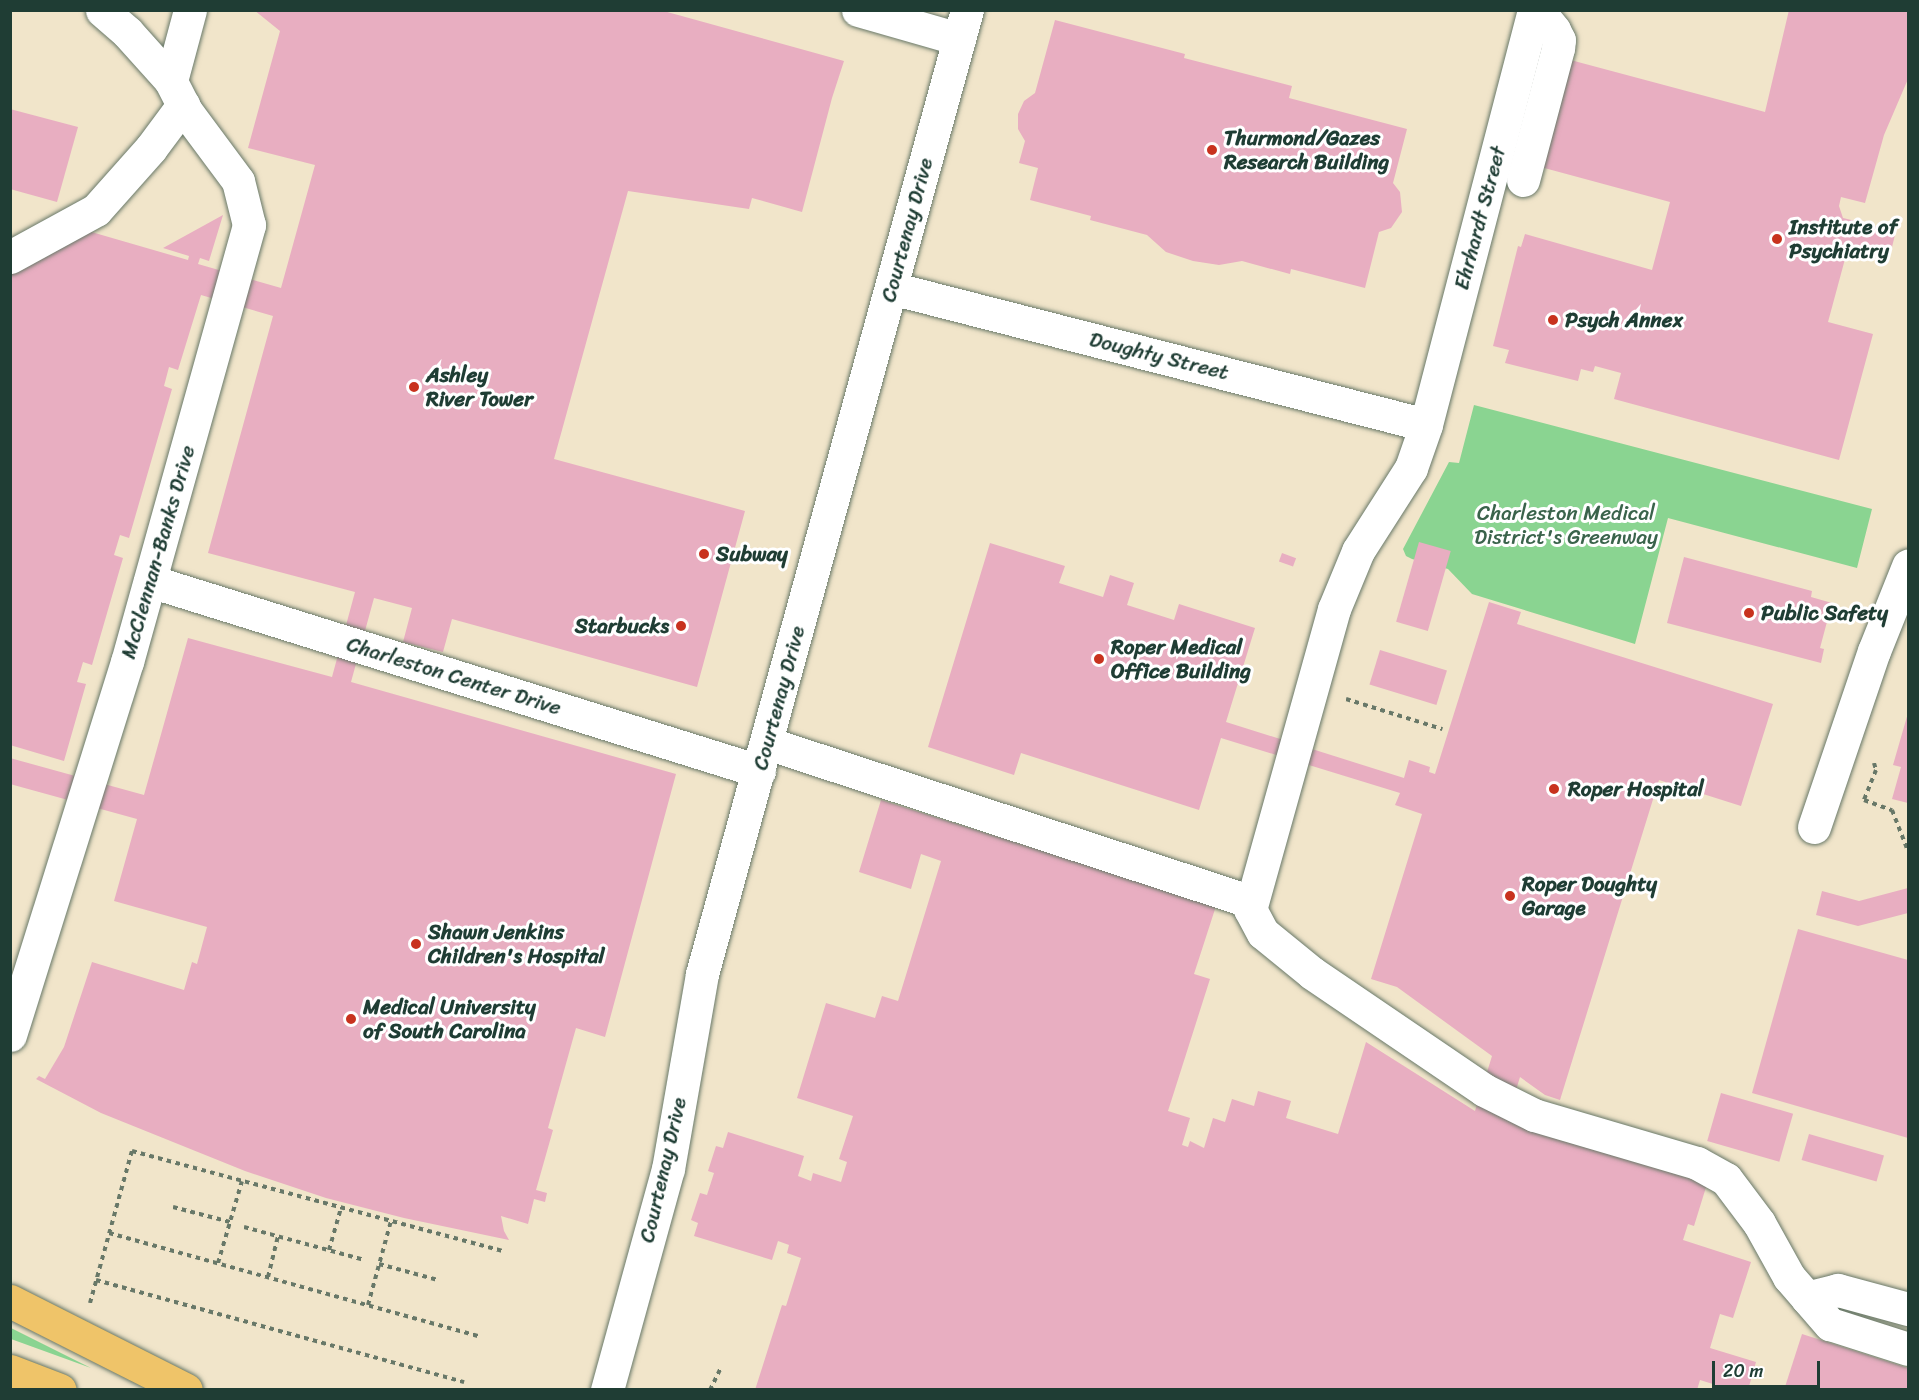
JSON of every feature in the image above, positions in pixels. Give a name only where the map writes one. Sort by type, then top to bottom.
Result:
[{"type":"main road","points":[[10,1301],[186,1389]]},
{"type":"main road","points":[[10,1371],[60,1389]]},
{"type":"street","name":"McClennan-Banks Drive","points":[[10,1035],[150,581],[249,225],[238,181],[177,93],[128,32],[102,10]]},
{"type":"street","points":[[10,257],[96,210],[151,148],[177,93],[190,10]]},
{"type":"street","points":[[858,10],[963,25]]},
{"type":"street","points":[[1523,180],[1559,40],[1554,30],[1536,10]]},
{"type":"street","name":"Ehrhardt Street","points":[[1252,902],[1334,609],[1358,551],[1411,468],[1426,425],[1536,10]]},
{"type":"street","name":"Courtenay Drive","points":[[607,1389],[668,1169],[702,974],[963,25]]},
{"type":"street","name":"Doughty Street","points":[[891,288],[1426,425]]},
{"type":"street","points":[[1814,827],[1874,651],[1908,566]]},
{"type":"street","name":"Charleston Center Drive","points":[[150,581],[763,757],[1252,902]]},
{"type":"street","points":[[1252,902],[1250,909],[1263,933],[1312,973],[1484,1090],[1534,1115],[1697,1163],[1726,1179],[1759,1223],[1789,1277],[1830,1324],[1908,1349]]},
{"type":"street","points":[[1807,1298],[1838,1290],[1908,1309]]},
{"type":"path","points":[[1345,698],[1442,729]]},
{"type":"path","points":[[1849,721],[1865,742],[1876,770],[1864,800],[1892,810],[1908,850]]},
{"type":"path","points":[[90,1303],[132,1151],[502,1251]]},
{"type":"path","points":[[218,1263],[242,1181]]},
{"type":"path","points":[[173,1207],[230,1222]]},
{"type":"path","points":[[329,1251],[341,1208]]},
{"type":"path","points":[[368,1305],[391,1221]]},
{"type":"path","points":[[244,1227],[365,1260]]},
{"type":"path","points":[[109,1233],[478,1336]]},
{"type":"path","points":[[268,1277],[278,1236]]},
{"type":"path","points":[[379,1264],[438,1280]]},
{"type":"path","points":[[96,1280],[465,1382]]},
{"type":"path","points":[[710,1389],[721,1368]]},
{"type":"green space","name":"Charleston Medical District's Greenway","points":[[1474,405],[1872,509],[1857,568],[1668,518],[1635,644],[1472,594],[1448,569],[1412,559],[1406,556],[1403,549],[1449,462],[1459,463]]},
{"type":"green space","points":[[11,1328],[91,1368],[11,1339]]},
{"type":"building","points":[[254,10],[660,10],[844,61],[802,212],[752,198],[749,209],[628,191],[554,459],[745,511],[697,687],[452,619],[443,652],[403,642],[412,608],[374,598],[351,682],[676,774],[605,1037],[576,1028],[548,1128],[553,1130],[536,1190],[547,1193],[545,1202],[534,1199],[528,1224],[501,1216],[504,1231],[509,1240],[404,1218],[326,1198],[245,1171],[101,1113],[36,1079],[39,1076],[45,1079],[64,1047],[92,962],[184,990],[192,962],[197,964],[207,927],[114,901],[137,819],[10,784],[10,758],[144,795],[188,638],[332,677],[355,592],[208,553],[273,316],[201,295],[178,370],[169,367],[164,386],[172,389],[129,538],[120,535],[114,555],[123,558],[92,665],[83,662],[77,682],[86,684],[64,761],[10,745],[10,273],[88,231],[188,260],[189,256],[163,248],[223,215],[209,261],[200,258],[198,264],[281,288],[315,165],[248,148],[280,31]]},
{"type":"building","name":"Institute of Psychiatry","points":[[1789,10],[1908,10],[1908,79],[1884,135],[1865,203],[1841,197],[1839,206],[1843,218],[1896,231],[1889,259],[1848,248],[1828,322],[1873,334],[1839,460],[1614,399],[1621,373],[1595,366],[1593,372],[1581,369],[1578,381],[1505,363],[1509,350],[1493,346],[1518,246],[1521,247],[1525,234],[1652,270],[1670,202],[1518,161],[1563,58],[1765,112]]},
{"type":"building","name":"Thurmond/Gazes Research Building","points":[[1055,20],[1185,54],[1184,58],[1292,86],[1289,98],[1407,129],[1393,183],[1400,192],[1402,212],[1391,228],[1379,232],[1365,288],[1291,269],[1290,274],[1242,261],[1219,265],[1193,261],[1166,252],[1147,235],[1090,220],[1091,216],[1030,200],[1038,168],[1019,163],[1025,141],[1018,129],[1018,114],[1024,101],[1035,93]]},
{"type":"building","points":[[10,109],[78,127],[57,202],[10,189]]},
{"type":"building","points":[[1419,542],[1451,551],[1428,631],[1396,622]]},
{"type":"building","points":[[990,543],[1065,566],[1059,583],[1103,597],[1110,575],[1134,583],[1127,605],[1174,620],[1179,604],[1255,628],[1226,722],[1404,778],[1409,760],[1430,767],[1429,772],[1435,774],[1489,602],[1521,612],[1517,624],[1773,704],[1741,806],[1659,780],[1560,1100],[1545,1095],[1520,1077],[1507,1120],[1707,1184],[1694,1226],[1688,1224],[1683,1240],[1751,1262],[1733,1318],[1720,1314],[1710,1348],[1756,1362],[1748,1390],[1732,1390],[1700,1380],[1697,1390],[755,1390],[782,1305],[786,1306],[801,1258],[787,1253],[789,1245],[778,1241],[772,1260],[694,1236],[698,1223],[691,1220],[700,1193],[707,1195],[714,1173],[708,1171],[716,1146],[723,1148],[728,1132],[804,1156],[798,1176],[811,1181],[813,1173],[841,1182],[847,1162],[839,1159],[853,1116],[797,1098],[826,1003],[875,1018],[882,996],[898,1001],[941,861],[921,854],[911,889],[859,872],[881,800],[1216,906],[1194,974],[1210,979],[1168,1111],[1190,1118],[1182,1145],[1188,1147],[1190,1141],[1204,1148],[1213,1118],[1225,1122],[1232,1099],[1254,1106],[1258,1091],[1291,1101],[1286,1118],[1338,1134],[1366,1042],[1475,1111],[1492,1056],[1397,987],[1371,979],[1422,814],[1395,805],[1400,793],[1221,738],[1199,810],[1021,753],[1014,775],[928,747]]},
{"type":"building","points":[[1282,553],[1296,558],[1293,567],[1279,561]]},
{"type":"building","name":"Public Safety","points":[[1684,557],[1812,591],[1811,597],[1832,603],[1820,648],[1824,649],[1821,663],[1667,623]]},
{"type":"building","points":[[1380,650],[1447,670],[1436,705],[1369,684]]},
{"type":"building","points":[[1908,713],[1908,803],[1892,799],[1901,767],[1893,765]]},
{"type":"building","points":[[1908,888],[1908,913],[1858,926],[1816,915],[1822,891],[1859,901]]},
{"type":"building","points":[[1798,929],[1908,960],[1908,1138],[1752,1093]]},
{"type":"building","points":[[1721,1093],[1793,1114],[1779,1162],[1707,1141]]},
{"type":"building","points":[[1809,1134],[1884,1155],[1877,1181],[1802,1160]]},
{"type":"building","points":[[1802,1334],[1908,1368],[1908,1390],[1784,1390]]},
{"type":"place","name":"Thurmond/Gazes Research Building","points":[[1212,150]]},
{"type":"place","name":"Institute of Psychiatry","points":[[1777,239]]},
{"type":"place","name":"Psych Annex","points":[[1553,320]]},
{"type":"place","name":"Ashley River Tower","points":[[414,387]]},
{"type":"place","name":"Subway","points":[[704,554]]},
{"type":"place","name":"Public Safety","points":[[1749,613]]},
{"type":"place","name":"Starbucks","points":[[681,626]]},
{"type":"place","name":"Roper Medical Office Building","points":[[1099,659]]},
{"type":"place","name":"Roper Hospital","points":[[1554,789]]},
{"type":"place","name":"Roper Doughty Garage","points":[[1510,896]]},
{"type":"place","name":"Shawn Jenkins Children's Hospital","points":[[416,944]]},
{"type":"place","name":"Medical University of South Carolina","points":[[351,1019]]}]
